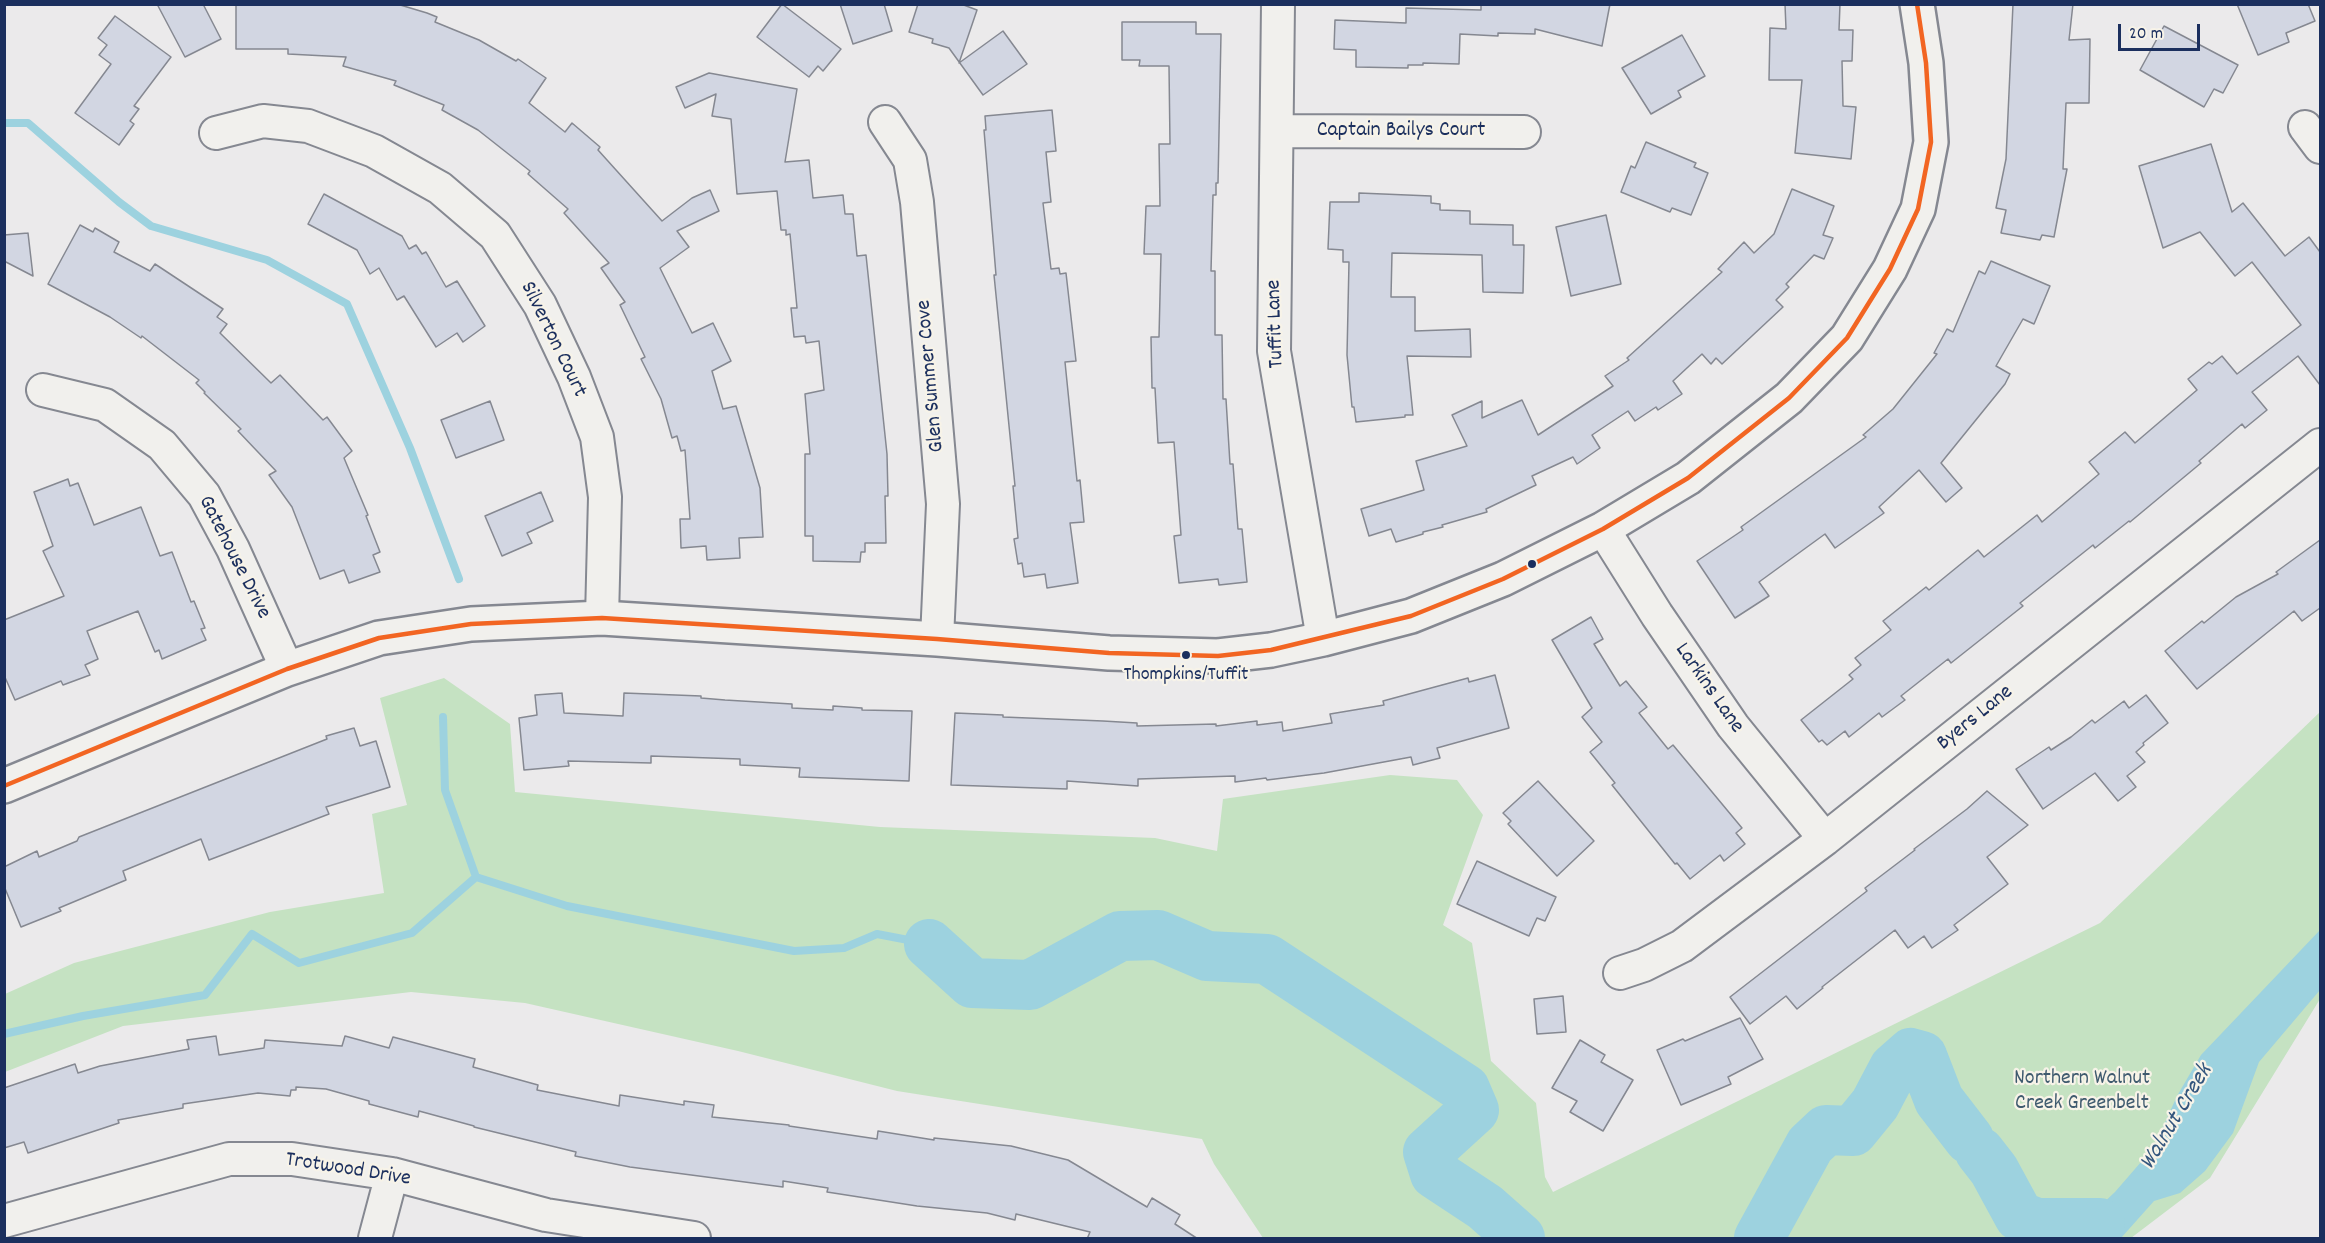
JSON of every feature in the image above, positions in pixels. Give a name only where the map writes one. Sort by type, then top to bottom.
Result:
[{"type":"street","name":"Tuffit Lane","points":[[1278,4],[1274,351],[1323,639]]},
{"type":"street","points":[[4,786],[287,669],[379,638],[471,624],[602,618],[937,639],[1109,653],[1218,656],[1271,650],[1411,616],[1503,579],[1603,530],[1688,478],[1790,398],[1847,338],[1890,269],[1918,209],[1931,142],[1926,63],[1917,4]]},
{"type":"street","name":"Silverton Court","points":[[216,133],[263,121],[308,126],[374,151],[440,188],[495,235],[540,305],[574,377],[597,437],[605,497],[602,618]]},
{"type":"street","name":"Glen Summer Cove","points":[[885,122],[910,160],[917,202],[943,504],[937,639]]},
{"type":"street","name":"Captain Bailys Court","points":[[1278,131],[1524,132]]},
{"type":"street","name":"Gatehouse Drive","points":[[44,390],[105,405],[162,445],[204,495],[228,540],[287,669]]},
{"type":"street","name":"Byers Lane","points":[[1620,973],[1644,965],[1682,946],[1825,839],[2320,445]]},
{"type":"street","name":"Larkins Lane","points":[[1603,530],[1657,615],[1733,726],[1825,839]]},
{"type":"street","name":"Trotwood Drive","points":[[4,1221],[229,1159],[292,1160],[392,1174],[546,1215],[694,1239]]},
{"type":"street","points":[[375,1239],[392,1174]]},
{"type":"green space","name":"Northern Walnut Creek Greenbelt","points":[[444,678],[510,724],[515,792],[880,827],[1155,838],[1217,851],[1223,799],[1390,775],[1457,780],[1483,815],[1443,925],[1472,943],[1491,1061],[1536,1103],[1545,1177],[1553,1192],[2100,923],[2320,712],[2320,999],[2210,1178],[2131,1238],[1263,1238],[1214,1164],[1202,1139],[897,1091],[738,1051],[525,1003],[411,992],[123,1026],[5,1072],[5,994],[74,963],[270,912],[384,893],[372,814],[407,805],[380,698]]},
{"type":"water","name":"Walnut Creek","points":[[2320,930],[2320,990],[2259,1062],[2233,1133],[2205,1171],[2180,1193],[2154,1201],[2121,1238],[2066,1238],[2115,1192],[2154,1147],[2177,1096],[2201,1055]]},
{"type":"building","points":[[157,4],[203,4],[221,39],[185,57]]},
{"type":"building","points":[[236,4],[397,4],[427,13],[437,17],[435,22],[479,40],[516,61],[518,59],[546,78],[529,103],[565,132],[572,123],[600,147],[598,150],[662,221],[692,198],[710,190],[719,211],[677,231],[689,247],[660,268],[692,333],[713,323],[731,361],[712,371],[723,409],[736,406],[760,488],[763,537],[739,538],[740,558],[707,560],[706,546],[681,548],[680,519],[690,519],[685,450],[681,451],[677,436],[672,438],[661,399],[641,359],[645,357],[620,305],[625,302],[601,268],[609,263],[564,213],[568,209],[528,174],[530,171],[478,130],[442,110],[444,105],[394,85],[396,81],[343,66],[346,57],[288,54],[288,49],[236,49]]},
{"type":"building","points":[[782,4],[841,49],[823,71],[818,66],[809,77],[757,37]]},
{"type":"building","points":[[840,4],[884,4],[892,31],[853,44]]},
{"type":"building","points":[[918,4],[961,4],[977,10],[959,62],[949,48],[932,43],[933,39],[909,32]]},
{"type":"building","points":[[1481,4],[1610,4],[1602,46],[1535,29],[1535,34],[1498,33],[1498,36],[1460,34],[1459,64],[1423,63],[1423,65],[1408,65],[1408,68],[1356,67],[1356,50],[1334,49],[1335,20],[1406,23],[1406,8],[1481,10]]},
{"type":"building","points":[[1785,4],[1840,4],[1839,30],[1853,30],[1852,61],[1842,61],[1843,106],[1856,107],[1851,159],[1795,153],[1802,80],[1769,80],[1770,28],[1786,29]]},
{"type":"building","points":[[2013,4],[2073,4],[2069,40],[2090,39],[2089,103],[2066,103],[2063,169],[2067,169],[2054,237],[2042,235],[2040,240],[2001,233],[2006,210],[1996,208],[2006,159]]},
{"type":"building","points":[[2237,4],[2308,4],[2315,21],[2286,33],[2289,42],[2258,55]]},
{"type":"building","points":[[115,16],[171,57],[134,106],[139,109],[130,121],[134,124],[119,145],[75,113],[111,64],[99,55],[107,45],[98,38]]},
{"type":"building","points":[[1122,22],[1196,22],[1196,34],[1221,34],[1218,183],[1216,183],[1216,195],[1213,195],[1211,271],[1215,271],[1215,335],[1222,335],[1223,399],[1226,399],[1230,464],[1233,464],[1238,529],[1242,529],[1247,582],[1219,585],[1218,579],[1179,583],[1174,536],[1181,535],[1174,442],[1158,443],[1155,388],[1152,388],[1151,337],[1159,337],[1161,254],[1144,254],[1146,206],[1160,206],[1159,144],[1170,144],[1169,66],[1139,66],[1140,60],[1122,60]]},
{"type":"building","points":[[2164,26],[2238,65],[2223,93],[2214,89],[2204,107],[2140,70]]},
{"type":"building","points":[[1003,31],[1027,64],[983,95],[960,63]]},
{"type":"building","points":[[1682,35],[1705,76],[1678,91],[1681,97],[1651,114],[1622,68]]},
{"type":"building","points":[[709,73],[797,89],[785,162],[809,160],[813,198],[843,195],[845,214],[853,214],[857,256],[866,255],[887,454],[888,496],[885,496],[886,543],[865,543],[865,552],[861,552],[860,562],[813,561],[813,536],[805,536],[805,454],[810,454],[805,394],[824,390],[819,341],[806,343],[805,336],[794,337],[791,308],[797,308],[790,234],[786,235],[786,230],[781,230],[777,191],[737,194],[731,119],[712,116],[716,94],[685,108],[676,87]]},
{"type":"building","points":[[1052,110],[1056,151],[1046,152],[1051,202],[1043,203],[1051,269],[1059,268],[1060,274],[1066,273],[1076,361],[1065,362],[1077,481],[1080,480],[1084,522],[1070,523],[1078,583],[1047,588],[1045,574],[1024,577],[1022,563],[1018,564],[1014,539],[1018,538],[1013,486],[1015,486],[994,275],[996,275],[984,130],[986,130],[985,116]]},
{"type":"building","points":[[1646,142],[1696,163],[1694,167],[1708,173],[1691,215],[1672,208],[1670,212],[1621,192],[1631,166],[1635,168]]},
{"type":"building","points":[[2211,144],[2232,212],[2243,203],[2285,256],[2309,237],[2320,252],[2320,385],[2298,356],[2252,392],[2267,410],[2245,428],[2242,424],[2199,461],[2201,463],[2130,522],[2095,548],[2093,545],[2020,603],[2023,606],[1951,663],[1948,659],[1901,696],[1905,700],[1882,717],[1879,713],[1849,737],[1845,731],[1827,745],[1822,740],[1819,742],[1801,720],[1853,679],[1849,675],[1861,665],[1855,658],[1891,630],[1883,621],[1926,587],[1929,590],[1978,550],[1984,557],[2037,515],[2042,522],[2099,474],[2089,462],[2125,432],[2135,443],[2197,390],[2188,379],[2209,362],[2212,364],[2222,356],[2237,374],[2301,325],[2252,262],[2235,276],[2200,232],[2163,248],[2139,166]]},
{"type":"building","points":[[1792,189],[1834,206],[1823,235],[1833,238],[1824,259],[1814,255],[1786,284],[1789,287],[1776,300],[1783,307],[1722,364],[1716,358],[1711,364],[1702,354],[1673,381],[1682,394],[1658,410],[1656,407],[1635,421],[1628,411],[1592,435],[1600,448],[1577,464],[1573,457],[1532,476],[1536,485],[1486,509],[1487,512],[1396,542],[1391,529],[1369,536],[1361,509],[1424,490],[1416,461],[1467,446],[1452,415],[1482,401],[1482,418],[1522,400],[1538,435],[1613,386],[1605,376],[1629,360],[1627,358],[1722,272],[1718,269],[1744,242],[1754,253],[1774,234]]},
{"type":"building","points":[[1359,193],[1431,196],[1431,203],[1440,204],[1440,210],[1470,211],[1470,224],[1513,225],[1513,245],[1524,245],[1523,293],[1483,292],[1482,255],[1392,253],[1391,297],[1415,297],[1415,331],[1470,329],[1471,357],[1407,356],[1413,415],[1356,422],[1354,407],[1352,407],[1347,355],[1349,262],[1343,262],[1343,250],[1328,249],[1330,202],[1359,202]]},
{"type":"building","points":[[324,194],[402,236],[409,249],[416,245],[422,254],[426,252],[446,287],[457,281],[485,326],[463,342],[457,333],[436,347],[404,296],[397,300],[379,268],[370,274],[357,250],[308,224]]},
{"type":"building","points":[[1606,215],[1621,284],[1571,296],[1556,227]]},
{"type":"building","points":[[80,225],[93,232],[95,228],[119,242],[114,252],[150,271],[155,264],[223,309],[217,317],[227,324],[220,333],[271,383],[280,375],[323,420],[327,417],[352,451],[344,458],[368,515],[366,516],[380,552],[373,555],[380,572],[349,583],[344,570],[320,579],[292,507],[269,475],[276,471],[238,431],[241,429],[204,393],[196,383],[199,380],[142,336],[141,338],[110,317],[48,284]]},
{"type":"building","points":[[28,233],[33,276],[4,261],[4,235]]},
{"type":"building","points":[[1991,261],[2050,286],[2034,324],[2023,319],[1996,366],[2010,374],[2005,384],[1941,463],[1962,488],[1946,502],[1919,470],[1879,507],[1884,513],[1835,548],[1825,534],[1759,582],[1769,596],[1735,618],[1697,561],[1743,530],[1741,527],[1866,437],[1863,435],[1893,409],[1937,354],[1934,353],[1947,329],[1953,332],[1979,271],[1985,274]]},
{"type":"building","points":[[490,401],[504,440],[456,458],[441,420]]},
{"type":"building","points":[[68,479],[70,486],[78,483],[94,525],[141,507],[160,556],[172,552],[191,602],[194,601],[205,628],[201,629],[206,640],[162,659],[159,650],[155,652],[138,611],[87,631],[98,659],[85,665],[90,675],[63,685],[61,681],[15,700],[4,675],[4,620],[64,596],[43,551],[53,546],[34,492]]},
{"type":"building","points":[[541,492],[553,521],[527,533],[532,543],[502,556],[485,516]]},
{"type":"building","points":[[2320,540],[2320,608],[2302,621],[2294,611],[2197,689],[2165,651],[2236,597],[2278,574],[2276,572]]},
{"type":"building","points":[[1591,617],[1603,639],[1594,644],[1620,686],[1626,681],[1647,707],[1639,713],[1668,749],[1673,745],[1742,828],[1736,833],[1745,844],[1724,861],[1720,855],[1690,879],[1677,863],[1675,864],[1612,785],[1615,783],[1590,752],[1602,742],[1582,717],[1592,708],[1552,640]]},
{"type":"building","points":[[1495,675],[1509,728],[1437,748],[1440,758],[1413,765],[1411,757],[1324,773],[1235,782],[1235,776],[1138,779],[1138,786],[1067,781],[1067,789],[951,785],[955,713],[1137,723],[1137,726],[1216,724],[1216,726],[1257,721],[1257,725],[1282,722],[1283,731],[1332,723],[1330,714],[1384,705],[1383,701],[1468,678],[1469,682]]},
{"type":"building","points":[[562,693],[564,713],[623,716],[624,693],[701,696],[701,698],[792,704],[792,708],[833,710],[833,706],[862,708],[862,710],[912,711],[909,781],[799,777],[800,768],[740,765],[740,759],[651,756],[651,763],[568,761],[569,766],[524,770],[519,718],[537,715],[535,695]]},
{"type":"building","points":[[2146,695],[2168,723],[2143,743],[2144,745],[2136,752],[2145,762],[2127,776],[2136,787],[2118,801],[2095,773],[2043,809],[2016,769],[2049,747],[2051,750],[2092,720],[2095,723],[2124,701],[2129,708]]},
{"type":"building","points":[[354,728],[360,746],[376,741],[390,787],[326,807],[329,814],[209,860],[201,839],[123,871],[126,880],[59,908],[61,911],[21,927],[4,886],[4,867],[37,851],[39,857],[77,841],[79,837],[327,739],[326,736]]},
{"type":"building","points":[[1538,781],[1594,841],[1557,876],[1508,824],[1511,821],[1503,813]]},
{"type":"building","points":[[1987,791],[2028,825],[1987,857],[2008,884],[1954,925],[1958,930],[1932,948],[1924,936],[1908,948],[1895,930],[1797,1009],[1786,996],[1750,1024],[1730,997],[1867,891],[1865,888]]},
{"type":"building","points":[[1477,861],[1556,897],[1545,921],[1537,918],[1529,936],[1457,904]]},
{"type":"building","points":[[1563,996],[1566,1032],[1537,1034],[1534,999]]},
{"type":"building","points":[[1740,1018],[1763,1059],[1728,1077],[1731,1084],[1681,1105],[1657,1050]]},
{"type":"building","points":[[216,1036],[219,1055],[264,1048],[265,1040],[342,1046],[345,1036],[389,1048],[393,1037],[475,1059],[473,1067],[538,1085],[537,1090],[619,1106],[620,1095],[684,1105],[684,1101],[714,1105],[712,1117],[789,1125],[877,1139],[878,1131],[934,1140],[934,1138],[1011,1146],[1068,1160],[1147,1207],[1152,1198],[1180,1215],[1175,1224],[1198,1239],[1087,1239],[1090,1232],[1016,1214],[1015,1220],[987,1213],[917,1206],[827,1192],[828,1188],[783,1181],[783,1187],[630,1167],[575,1156],[576,1152],[419,1111],[418,1117],[369,1104],[369,1101],[326,1089],[296,1087],[296,1090],[291,1090],[290,1096],[258,1093],[183,1104],[183,1108],[118,1120],[119,1123],[28,1153],[24,1142],[4,1148],[4,1088],[75,1064],[78,1073],[100,1066],[189,1049],[187,1040]]},
{"type":"building","points":[[1580,1040],[1605,1055],[1601,1062],[1633,1080],[1603,1131],[1570,1112],[1577,1101],[1552,1088]]},
{"type":"waterway","points":[[4,123],[28,123],[119,202],[151,226],[267,260],[347,304],[410,448],[459,579]]},
{"type":"waterway","points":[[443,717],[445,790],[476,877],[567,906],[794,951],[844,948],[877,934],[929,944]]},
{"type":"waterway","points":[[4,1034],[83,1016],[205,995],[252,934],[299,963],[412,933],[476,877]]},
{"type":"waterway","points":[[929,944],[972,983],[1030,985],[1120,936],[1158,935],[1207,956],[1267,959],[1465,1089],[1474,1110],[1428,1152],[1435,1174],[1485,1207],[1520,1238]]},
{"type":"waterway","points":[[1759,1238],[1810,1145],[1826,1130],[1853,1131],[1875,1104],[1894,1068],[1911,1053],[1922,1056],[1939,1100],[1969,1139]]},
{"type":"waterway","points":[[1980,1152],[1994,1170],[2019,1216],[2037,1223],[2100,1223]]},
{"type":"transit line","points":[[4,786],[287,669],[379,638],[471,624],[602,618],[937,639],[1109,653],[1218,656],[1271,650],[1411,616],[1503,579],[1603,529],[1688,478],[1789,398],[1847,338],[1890,269],[1918,209],[1931,142],[1926,63],[1917,4]]},
{"type":"place","name":"Thompkins/Tuffit","points":[[1186,655]]}]
